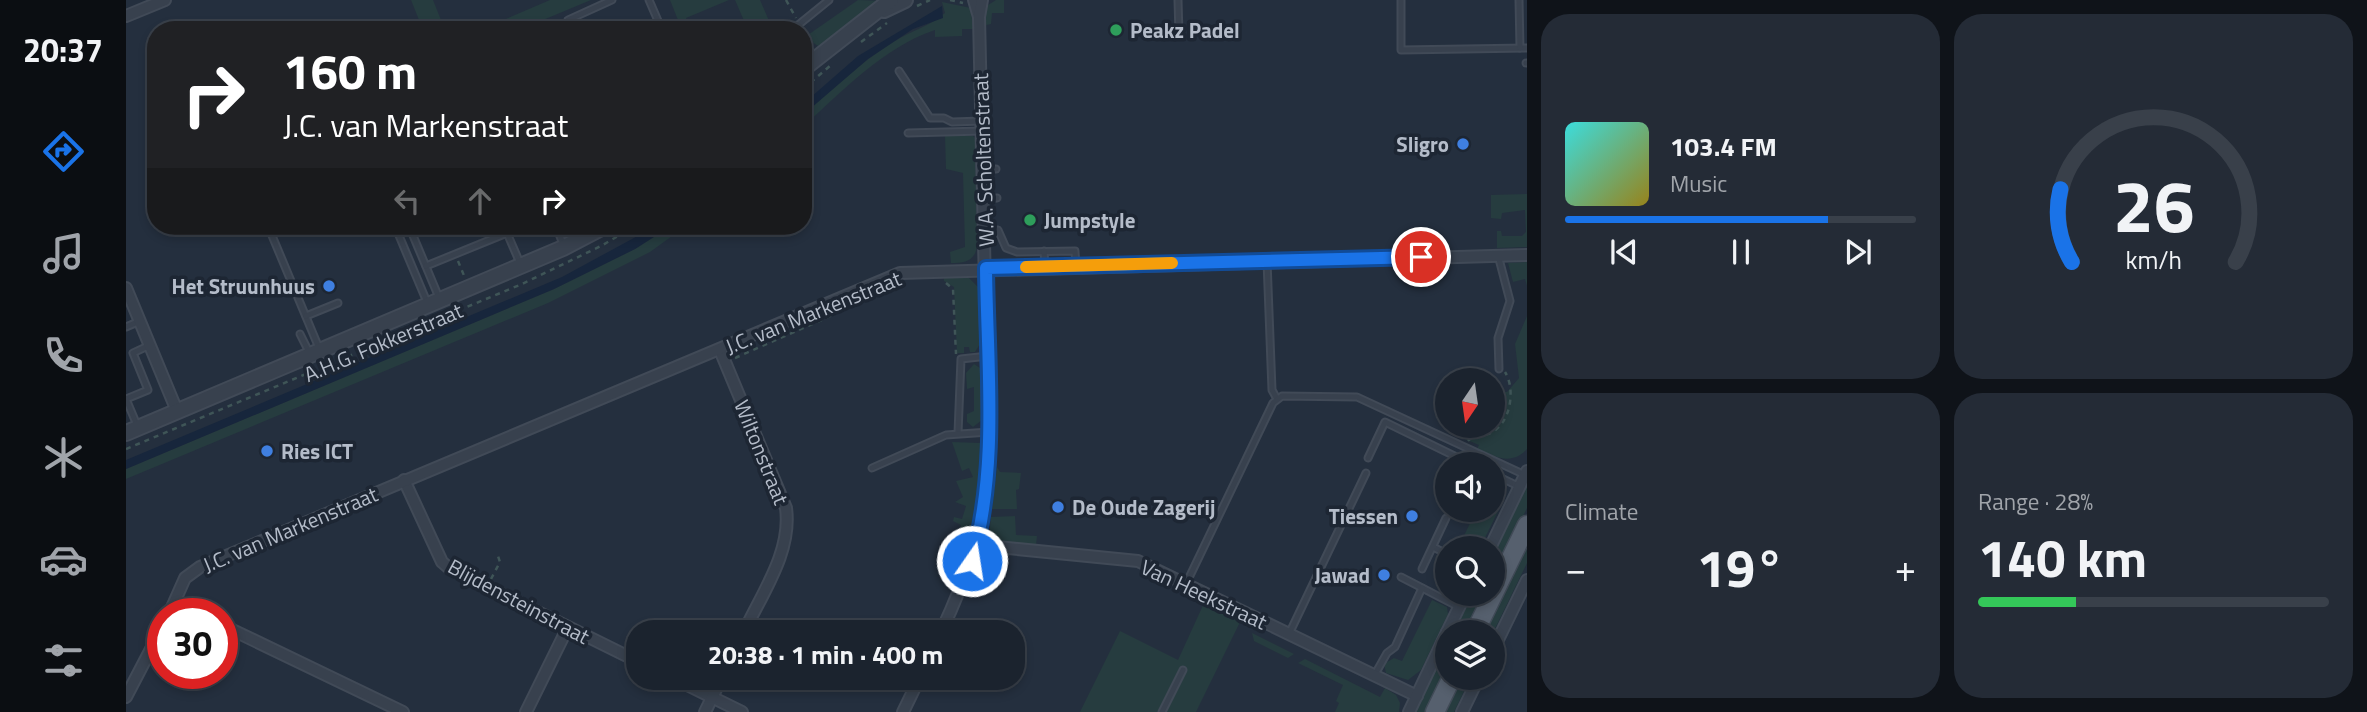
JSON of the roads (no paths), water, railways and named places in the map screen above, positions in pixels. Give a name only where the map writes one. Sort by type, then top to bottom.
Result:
[{"type":"main road","points":[[1481,620],[1527,525]]},
{"type":"main road","points":[[1436,712],[1446,690]]},
{"type":"street","points":[[126,16],[165,0]]},
{"type":"street","points":[[812,62],[891,0]]},
{"type":"street","name":"W.A. Scholtenstraat","points":[[974,0],[979,17]]},
{"type":"street","name":"W.A. Scholtenstraat","points":[[948,620],[966,580],[977,545],[988,486],[988,356],[979,17],[982,0]]},
{"type":"street","points":[[876,13],[907,5]]},
{"type":"street","name":"A.H.G. Fokkerstraat","points":[[132,430],[521,266],[587,235]]},
{"type":"street","name":"J.C. van Markenstraat","points":[[177,598],[185,578],[200,566],[900,273],[1045,266],[1527,255]]},
{"type":"street","points":[[126,288],[177,411]]},
{"type":"street","name":"Wiltonstraat","points":[[720,350],[786,508],[788,521],[787,535],[778,561],[750,620]]},
{"type":"street","points":[[1496,536],[1526,473]]},
{"type":"street","name":"Blijdensteinstraat","points":[[404,480],[442,562],[567,629],[626,656]]},
{"type":"street","name":"Van Heekstraat","points":[[977,545],[1138,561],[1417,696]]},
{"type":"street","points":[[1505,625],[1527,580]]},
{"type":"street","points":[[1453,620],[1459,607]]},
{"type":"street","points":[[526,712],[567,629]]},
{"type":"street","points":[[238,633],[403,712]]},
{"type":"street","points":[[126,697],[147,657]]},
{"type":"street","points":[[1409,712],[1435,658]]},
{"type":"street","points":[[698,690],[742,712]]},
{"type":"street","points":[[705,712],[716,690]]},
{"type":"street","points":[[903,712],[914,690]]},
{"type":"street","points":[[1466,711],[1474,690]]},
{"type":"lane","points":[[568,21],[612,0]]},
{"type":"lane","points":[[649,0],[658,21]]},
{"type":"lane","points":[[800,21],[830,0]]},
{"type":"lane","points":[[1178,0],[1179,35]]},
{"type":"lane","points":[[1401,0],[1401,50],[1523,48],[1519,0]]},
{"type":"lane","points":[[812,54],[816,59]]},
{"type":"lane","points":[[900,71],[930,118],[944,118],[952,122],[982,126]]},
{"type":"lane","points":[[908,133],[982,126]]},
{"type":"lane","points":[[983,169],[996,169]]},
{"type":"lane","points":[[984,199],[997,198]]},
{"type":"lane","points":[[985,231],[998,230],[1006,248],[1017,252],[1075,250],[1076,266]]},
{"type":"lane","points":[[272,235],[306,316],[315,353]]},
{"type":"lane","points":[[400,235],[434,303]]},
{"type":"lane","points":[[413,235],[426,267],[434,303]]},
{"type":"lane","points":[[426,267],[502,235]]},
{"type":"lane","points":[[508,235],[521,266]]},
{"type":"lane","points":[[559,235],[564,247]]},
{"type":"lane","points":[[1044,251],[1045,266]]},
{"type":"lane","points":[[1017,252],[1017,267]]},
{"type":"lane","points":[[1498,256],[1510,302],[1498,338],[1499,368]]},
{"type":"lane","points":[[1267,261],[1272,390],[1277,399]]},
{"type":"lane","points":[[306,316],[338,303]]},
{"type":"lane","points":[[126,327],[140,321]]},
{"type":"lane","points":[[300,334],[315,353]]},
{"type":"lane","points":[[132,430],[126,399],[148,390],[133,353],[150,345]]},
{"type":"lane","points":[[958,433],[961,359],[988,356]]},
{"type":"lane","points":[[1186,583],[1277,399],[1282,396],[1357,397],[1526,473]]},
{"type":"lane","points":[[1368,458],[1385,422],[1446,452]]},
{"type":"lane","points":[[872,468],[946,435],[989,432]]},
{"type":"lane","points":[[1289,634],[1366,473]]},
{"type":"lane","points":[[1505,480],[1520,487]]},
{"type":"lane","points":[[1422,569],[1445,522]]},
{"type":"lane","points":[[1401,578],[1459,607]]},
{"type":"lane","points":[[1374,676],[1387,653],[1395,647],[1422,589]]},
{"type":"lane","points":[[1162,712],[1183,670]]},
{"type":"water","points":[[942,6],[943,18],[913,29],[868,59],[812,107],[812,96],[858,56]]},
{"type":"water","points":[[639,235],[657,235],[635,249],[554,289],[126,469],[126,460],[562,277]]},
{"type":"place","name":"Peakz Padel","points":[[1116,30]]},
{"type":"place","name":"Sligro","points":[[1463,144]]},
{"type":"place","name":"Jumpstyle","points":[[1030,220]]},
{"type":"place","name":"Het Struunhuus","points":[[329,286]]},
{"type":"place","name":"Ries ICT","points":[[267,451]]},
{"type":"place","name":"De Oude Zagerij","points":[[1058,507]]},
{"type":"place","name":"Tiessen","points":[[1412,516]]},
{"type":"place","name":"Jawad","points":[[1384,575]]}]
